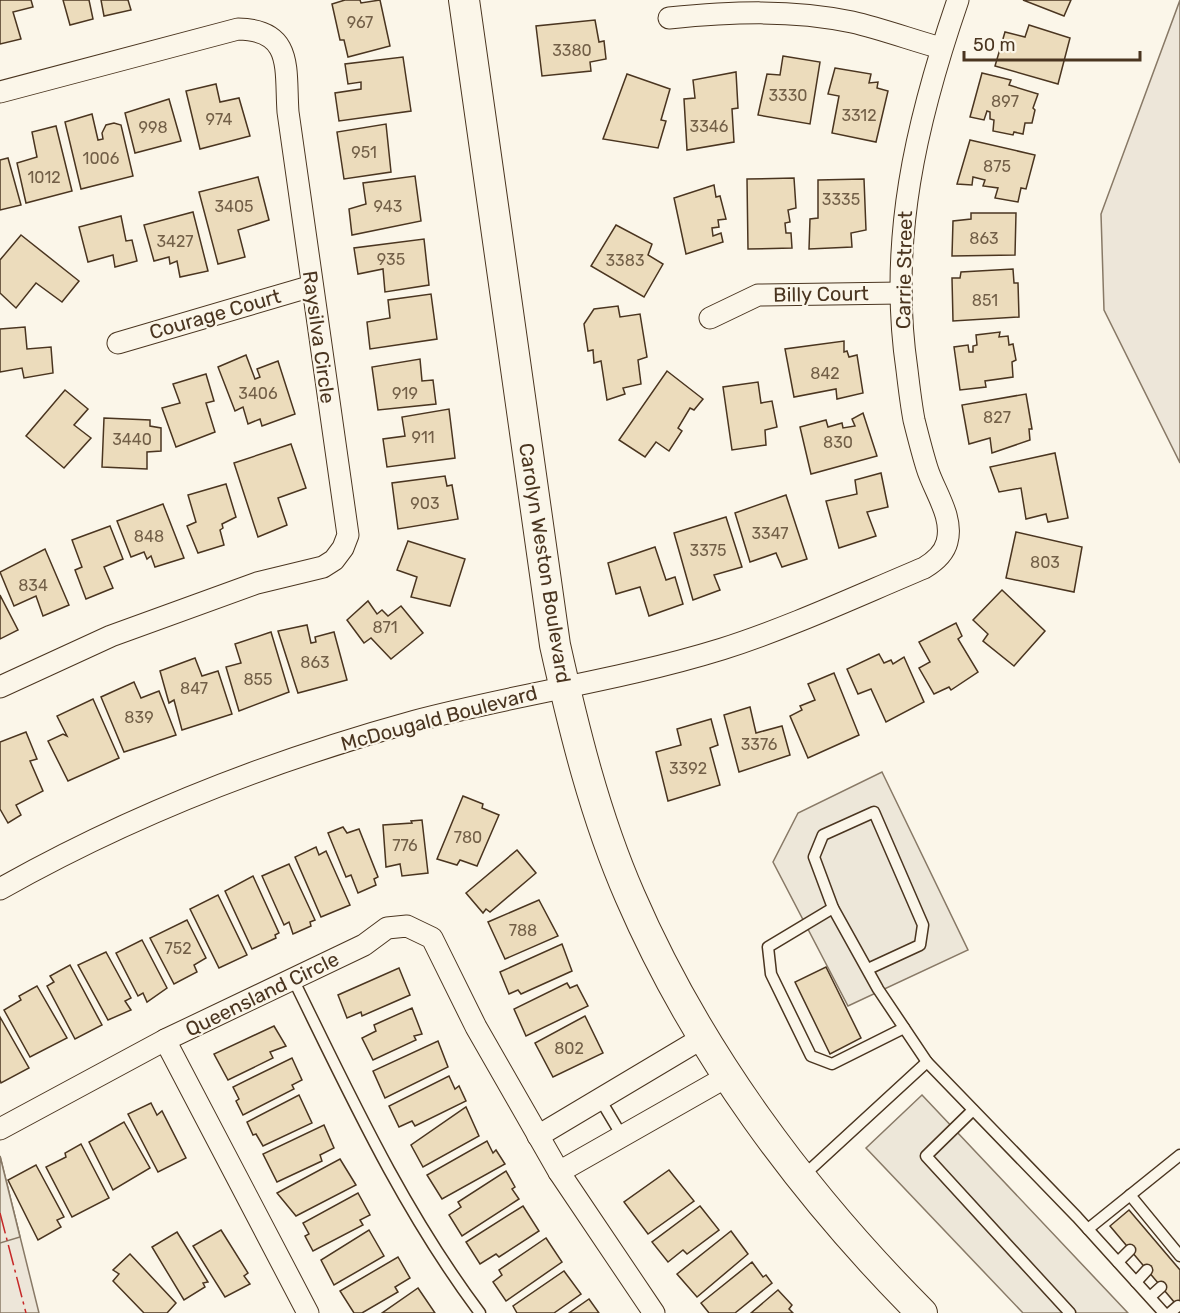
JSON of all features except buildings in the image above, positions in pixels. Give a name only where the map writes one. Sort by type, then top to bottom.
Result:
[{"type":"street","name":"Carolyn Weston Boulevard","points":[[464,0],[555,645],[600,818],[630,897],[704,1037],[728,1076],[801,1178],[922,1313]]},
{"type":"street","name":"Carrie Street","points":[[948,541],[947,517],[928,470],[914,419],[903,340],[901,256],[906,194],[927,93],[958,0]]},
{"type":"street","points":[[669,18],[770,12],[816,16],[854,22],[941,48]]},
{"type":"street","name":"Raysilva Circle","points":[[0,92],[238,29],[265,32],[274,39],[284,57],[288,112],[334,454],[348,521],[348,536],[343,549],[334,560],[323,567],[213,598],[121,633],[0,687]]},
{"type":"street","name":"Courage Court","points":[[118,343],[312,286]]},
{"type":"street","name":"Billy Court","points":[[710,318],[758,295],[901,293]]},
{"type":"street","name":"McDougald Boulevard","points":[[0,889],[86,842],[186,797],[298,756],[415,721],[669,664],[795,624],[924,568],[938,559],[948,541]]},
{"type":"street","name":"Queensland Circle","points":[[302,1311],[165,1040],[364,945],[387,928],[407,926],[432,938],[476,1027],[559,1172],[654,1313]]},
{"type":"street","points":[[538,1136],[704,1037]]},
{"type":"street","points":[[0,1129],[165,1040]]},
{"type":"street","points":[[559,1172],[728,1076]]},
{"type":"lane","points":[[868,969],[920,945],[923,925],[874,812],[823,835],[814,856],[833,908],[868,969],[927,1062],[1088,1229],[1164,1313]]},
{"type":"lane","points":[[833,908],[768,947],[771,974],[812,1056],[832,1064],[904,1028]]},
{"type":"lane","points":[[293,979],[362,1124],[445,1266],[480,1313]]},
{"type":"lane","points":[[801,1178],[927,1062]]},
{"type":"lane","points":[[600,1099],[622,1136]]},
{"type":"lane","points":[[973,1110],[926,1156],[1070,1313]]},
{"type":"lane","points":[[1088,1229],[1180,1155]]},
{"type":"lane","points":[[1130,1195],[1150,1228],[1168,1249],[1180,1256]]},
{"type":"lane","points":[[1118,1262],[1130,1250]]},
{"type":"lane","points":[[1136,1282],[1147,1270]]},
{"type":"lane","points":[[1150,1297],[1161,1287]]},
{"type":"shaded area","points":[[1180,0],[1180,463],[1104,310],[1101,214]]},
{"type":"shaded area","points":[[882,772],[968,950],[848,1006],[773,862],[798,813]]},
{"type":"shaded area","points":[[922,1095],[1128,1313],[1023,1313],[866,1148]]},
{"type":"shaded area","points":[[0,1156],[39,1313],[0,1313]]},
{"type":"shaded area","points":[[0,1156],[20,1237],[0,1243]]},
{"type":"power","points":[[0,1213],[26,1313]]}]
